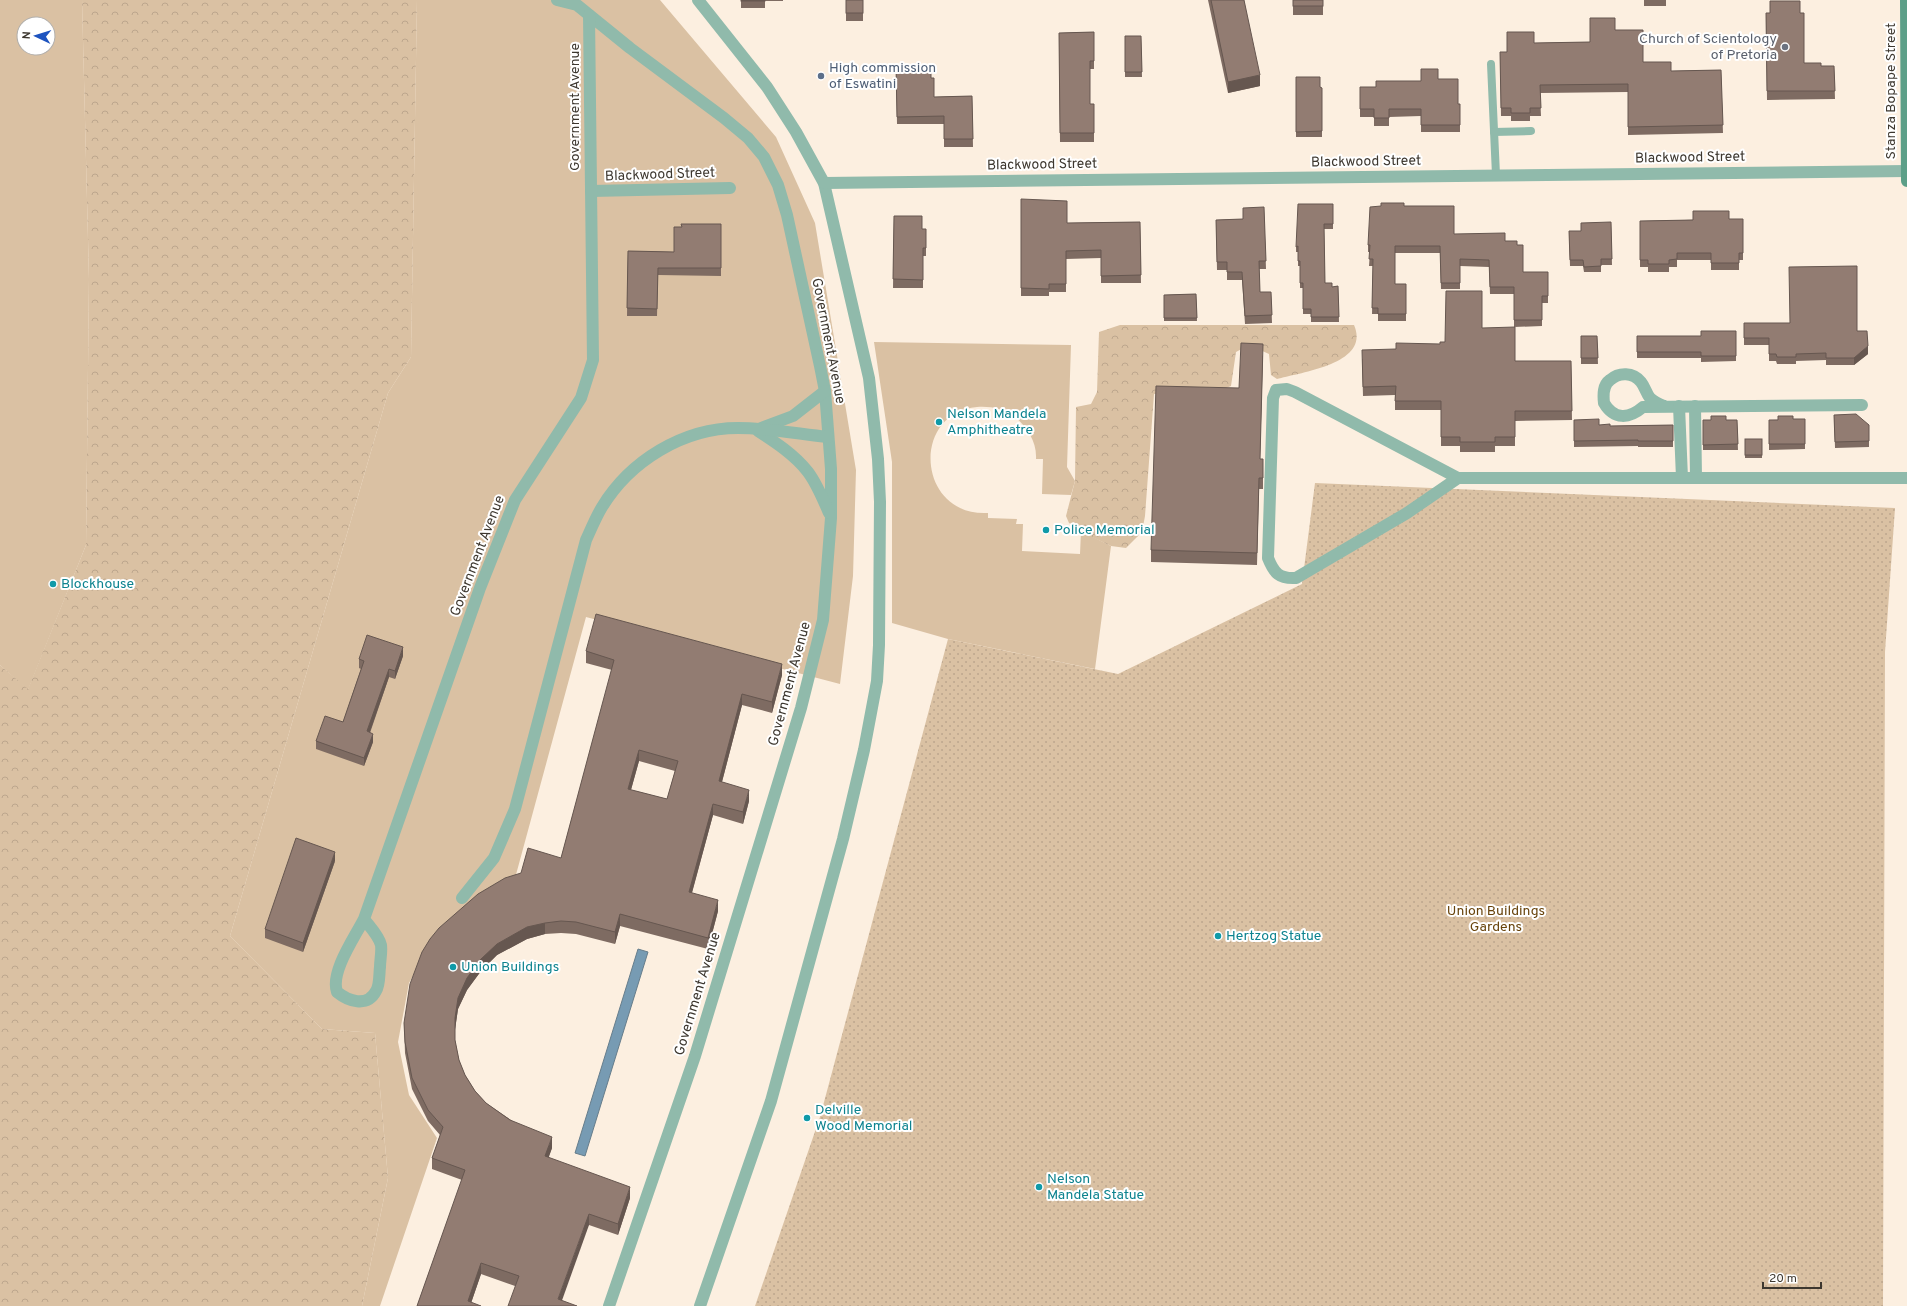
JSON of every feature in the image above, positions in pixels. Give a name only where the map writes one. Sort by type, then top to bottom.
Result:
[{"type":"main road","name":"Stanza Bopape Street","points":[[1906,0],[1907,181]]},
{"type":"street","name":"Government Avenue","points":[[557,0],[577,5],[630,48],[724,118],[748,138],[764,157],[778,185],[787,216],[825,392],[831,469],[831,518],[823,620],[801,708],[694,1056],[609,1306]]},
{"type":"street","points":[[698,0],[767,87],[796,132],[824,183],[869,378],[877,445],[880,502],[879,645],[876,681],[864,750],[843,838],[771,1101],[700,1306]]},
{"type":"street","name":"Government Avenue","points":[[364,919],[374,931],[381,945],[377,990],[370,998],[362,1002],[351,1001],[337,992],[335,982],[337,971],[364,919],[480,588],[515,500],[581,398],[593,360],[589,15]]},
{"type":"street","name":"Blackwood Street","points":[[824,183],[1907,171]]},
{"type":"street","name":"Blackwood Street","points":[[591,192],[730,188]]},
{"type":"street","points":[[1664,406],[1651,399],[1640,381],[1627,374],[1620,374],[1613,377],[1607,382],[1604,388],[1604,403],[1614,414],[1620,416],[1635,414],[1643,407],[1664,406],[1862,405]]},
{"type":"street","points":[[1458,478],[1407,513],[1296,578],[1280,576],[1273,570],[1268,558],[1273,398],[1276,390],[1287,388],[1458,478],[1907,478]]},
{"type":"street","points":[[756,429],[793,416],[809,406],[825,392]]},
{"type":"street","points":[[1679,406],[1682,478]]},
{"type":"street","points":[[1695,406],[1696,478]]},
{"type":"street","points":[[462,898],[494,858],[515,809],[586,540],[602,506],[627,476],[652,454],[694,435],[737,428],[828,437]]},
{"type":"street","points":[[756,429],[790,454],[808,471],[820,491],[831,518]]},
{"type":"lane","points":[[1491,64],[1496,175]]},
{"type":"lane","points":[[1494,132],[1531,131]]},
{"type":"green space","points":[[0,0],[82,0],[89,279],[86,545],[28,690],[0,665]]},
{"type":"green space","points":[[82,0],[417,0],[411,357],[388,393],[230,936],[322,1029],[375,1033],[388,1178],[362,1306],[0,1306],[0,665],[28,689],[86,545],[89,279]]},
{"type":"green space","points":[[417,0],[660,0],[776,137],[815,223],[856,470],[853,576],[840,684],[586,617],[514,882],[435,935],[409,983],[398,1042],[409,1095],[437,1138],[380,1306],[362,1306],[388,1178],[375,1033],[322,1029],[230,936],[388,393],[411,357]]},
{"type":"green space","points":[[1120,325],[1354,325],[1357,338],[1353,349],[1331,364],[1277,379],[1271,375],[1269,354],[1249,345],[1236,352],[1231,386],[1216,392],[1154,394],[1145,516],[1142,532],[1126,548],[1111,546],[1090,536],[1069,523],[1066,516],[1075,481],[1076,407],[1091,404],[1097,392],[1099,332]]},
{"type":"green space","points":[[874,342],[1071,345],[1067,467],[1075,481],[1071,495],[1042,494],[1043,459],[1036,459],[1033,441],[1023,425],[1011,414],[997,409],[977,407],[955,413],[940,427],[932,444],[931,464],[936,483],[947,499],[964,510],[988,513],[988,518],[1017,519],[1016,524],[1023,524],[1022,551],[1080,554],[1081,531],[1111,546],[1095,669],[948,639],[892,623],[892,462]]},
{"type":"green space","name":"Union Buildings Gardens","points":[[1315,483],[1895,508],[1885,652],[1883,1306],[755,1306],[820,1117],[948,639],[1118,674],[1302,584]]},
{"type":"water","points":[[638,949],[648,952],[585,1156],[575,1153]]},
{"type":"building","points":[[765,0],[765,1],[741,1]]},
{"type":"building","points":[[846,0],[863,0],[863,13],[846,13]]},
{"type":"building","points":[[1211,0],[1244,0],[1260,75],[1228,82]]},
{"type":"building","points":[[1293,0],[1323,0],[1323,6],[1293,6]]},
{"type":"building","name":"Church of Scientology of Pretoria","points":[[1770,1],[1800,1],[1800,13],[1804,13],[1804,63],[1821,63],[1821,66],[1834,66],[1835,91],[1767,91],[1766,13],[1770,13]]},
{"type":"building","points":[[1590,18],[1615,18],[1615,30],[1643,30],[1643,62],[1671,62],[1671,71],[1721,70],[1723,125],[1628,127],[1628,84],[1540,85],[1541,108],[1530,108],[1530,113],[1511,113],[1511,108],[1501,108],[1500,52],[1507,52],[1507,32],[1534,32],[1534,43],[1590,42]]},
{"type":"building","points":[[1094,32],[1094,61],[1090,61],[1090,104],[1094,104],[1094,133],[1060,133],[1059,33]]},
{"type":"building","points":[[1125,36],[1141,36],[1142,72],[1125,72]]},
{"type":"building","points":[[896,66],[931,66],[931,78],[934,78],[934,97],[972,96],[973,139],[944,139],[944,116],[897,117]]},
{"type":"building","points":[[1421,69],[1438,69],[1438,79],[1458,79],[1460,125],[1421,125],[1421,109],[1389,109],[1389,118],[1374,118],[1374,109],[1360,109],[1360,87],[1376,87],[1376,81],[1421,81]]},
{"type":"building","points":[[1296,77],[1320,77],[1320,87],[1322,88],[1322,131],[1296,132]]},
{"type":"building","points":[[1021,199],[1067,201],[1067,223],[1140,222],[1141,275],[1101,276],[1101,250],[1066,251],[1066,284],[1049,284],[1049,289],[1021,288]]},
{"type":"building","points":[[1381,203],[1404,203],[1404,206],[1454,206],[1454,234],[1505,233],[1505,241],[1517,241],[1517,245],[1523,245],[1523,272],[1548,272],[1548,296],[1542,296],[1542,320],[1514,320],[1514,287],[1490,287],[1489,260],[1460,259],[1460,283],[1441,283],[1440,246],[1395,246],[1395,284],[1406,284],[1406,314],[1378,314],[1378,308],[1372,308],[1373,259],[1369,259],[1370,245],[1368,245],[1370,207],[1381,206]]},
{"type":"building","points":[[1298,204],[1333,204],[1333,224],[1324,224],[1325,283],[1332,283],[1332,287],[1338,286],[1339,317],[1311,317],[1311,309],[1303,309],[1303,283],[1300,283],[1300,261],[1298,261],[1298,246],[1296,247]]},
{"type":"building","points":[[1264,207],[1266,261],[1259,261],[1260,292],[1271,292],[1272,315],[1245,316],[1242,272],[1227,272],[1227,262],[1217,262],[1216,220],[1243,219],[1243,208]]},
{"type":"building","points":[[1693,211],[1729,211],[1729,219],[1743,219],[1743,253],[1739,253],[1739,263],[1711,263],[1711,253],[1677,253],[1677,259],[1669,260],[1669,264],[1648,264],[1648,260],[1640,260],[1640,221],[1693,220]]},
{"type":"building","points":[[894,216],[922,216],[922,229],[926,229],[926,248],[923,248],[923,280],[893,279]]},
{"type":"building","points":[[1611,222],[1612,259],[1601,259],[1601,266],[1584,267],[1583,260],[1570,260],[1569,231],[1581,231],[1581,223]]},
{"type":"building","points":[[681,224],[721,224],[721,268],[658,268],[657,309],[627,308],[628,251],[674,252],[674,227],[682,227]]},
{"type":"building","points":[[1857,266],[1857,331],[1867,331],[1868,346],[1854,358],[1826,358],[1826,353],[1796,354],[1796,357],[1777,357],[1776,354],[1769,354],[1769,338],[1744,338],[1744,323],[1790,323],[1789,267]]},
{"type":"building","points":[[1446,291],[1482,291],[1482,328],[1515,327],[1515,361],[1571,361],[1572,411],[1515,411],[1515,437],[1495,437],[1495,442],[1460,442],[1460,437],[1441,437],[1441,401],[1395,401],[1396,386],[1363,387],[1362,350],[1396,349],[1396,343],[1440,344],[1440,342],[1445,342]]},
{"type":"building","points":[[1196,294],[1197,318],[1164,318],[1164,295]]},
{"type":"building","points":[[1701,331],[1736,331],[1736,356],[1701,356],[1701,352],[1637,352],[1637,336],[1701,336]]},
{"type":"building","points":[[1581,336],[1597,336],[1598,358],[1581,358]]},
{"type":"building","points":[[1241,343],[1263,344],[1260,459],[1263,459],[1263,478],[1259,478],[1257,553],[1151,550],[1156,386],[1239,388]]},
{"type":"building","points":[[1856,414],[1869,425],[1869,441],[1835,442],[1834,415]]},
{"type":"building","points":[[1711,416],[1726,416],[1726,420],[1737,420],[1738,444],[1703,445],[1703,420],[1711,420]]},
{"type":"building","points":[[1778,416],[1793,416],[1793,419],[1805,419],[1805,444],[1769,444],[1769,420],[1778,420]]},
{"type":"building","points":[[1599,419],[1599,425],[1610,424],[1610,426],[1673,425],[1673,441],[1574,441],[1574,420]]},
{"type":"building","points":[[1745,439],[1762,439],[1762,455],[1745,455]]},
{"type":"building","name":"Union Buildings","points":[[596,614],[782,664],[772,702],[742,694],[719,781],[749,790],[743,812],[713,804],[689,892],[718,900],[708,938],[620,914],[615,932],[576,922],[561,921],[527,927],[497,944],[481,959],[467,978],[458,998],[455,1018],[455,1040],[459,1060],[465,1075],[475,1091],[486,1103],[510,1120],[552,1137],[545,1156],[630,1187],[618,1224],[589,1214],[558,1299],[577,1306],[508,1306],[519,1276],[481,1263],[468,1301],[481,1306],[417,1306],[465,1170],[432,1158],[443,1127],[428,1110],[412,1078],[405,1042],[404,1023],[410,984],[422,952],[439,928],[478,894],[505,878],[521,873],[528,848],[561,858],[614,660],[586,651]],"holes":[[[639,750],[678,761],[667,799],[628,789]]]},
{"type":"building","points":[[367,635],[403,647],[395,671],[389,669],[367,731],[373,734],[364,758],[316,741],[325,716],[343,722],[364,661],[359,659]]},
{"type":"building","points":[[296,838],[335,852],[303,943],[265,929]]},
{"type":"place","name":"Church of Scientology of Pretoria","points":[[1785,47]]},
{"type":"place","name":"High commission of Eswatini","points":[[821,76]]},
{"type":"place","name":"Nelson Mandela Amphitheatre","points":[[939,422]]},
{"type":"place","name":"Police Memorial","points":[[1046,530]]},
{"type":"place","name":"Blockhouse","points":[[53,584]]},
{"type":"place","name":"Hertzog Statue","points":[[1218,936]]},
{"type":"place","name":"Union Buildings","points":[[453,967]]},
{"type":"place","name":"Delville Wood Memorial","points":[[807,1118]]},
{"type":"place","name":"Nelson Mandela Statue","points":[[1039,1187]]}]
